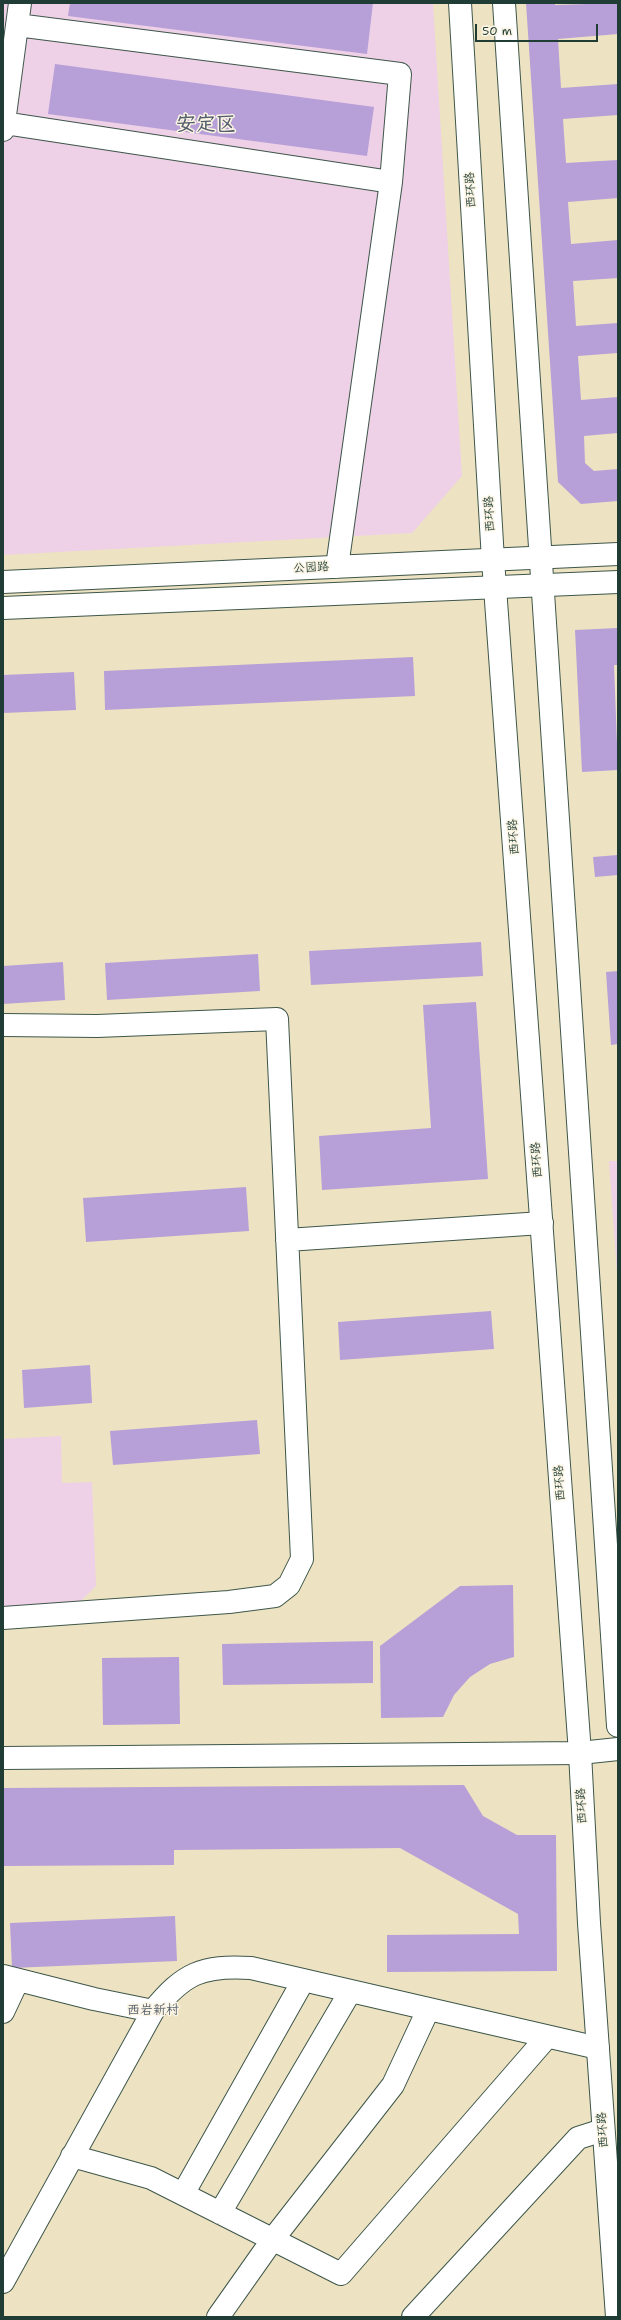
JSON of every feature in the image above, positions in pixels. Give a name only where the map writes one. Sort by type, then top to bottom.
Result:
[{"type":"street","points":[[20,3],[4,126],[391,182]]},
{"type":"street","name":"西环路","points":[[460,3],[493,560],[580,1753],[603,2130],[617,2317]]},
{"type":"street","points":[[504,3],[618,1726]]},
{"type":"street","points":[[17,25],[400,74],[391,182],[336,567]]},
{"type":"street","name":"公园路","points":[[3,582],[618,554]]},
{"type":"street","points":[[3,608],[618,582]]},
{"type":"street","points":[[3,1025],[97,1026],[277,1019],[302,1559],[289,1585],[275,1596],[230,1602],[3,1618]]},
{"type":"street","points":[[287,1240],[542,1223]]},
{"type":"street","points":[[3,1758],[580,1753],[618,1749]]},
{"type":"street","points":[[580,1753],[618,1765]]},
{"type":"street","points":[[3,2282],[153,2010],[171,1989],[195,1974],[223,1966],[251,1968],[598,2048]]},
{"type":"street","points":[[3,2012],[10,1978],[94,1999],[153,2010]]},
{"type":"street","points":[[183,2194],[303,1981]]},
{"type":"street","points":[[220,2213],[350,1992]]},
{"type":"street","points":[[218,2317],[273,2240],[392,2085],[428,2010]]},
{"type":"street","points":[[72,2156],[151,2178],[341,2274],[547,2037]]},
{"type":"street","points":[[413,2317],[578,2138],[603,2130]]},
{"type":"shaded area","points":[[3,3],[433,3],[462,476],[412,533],[3,555]]},
{"type":"shaded area","points":[[609,1161],[618,1161],[618,1288]]},
{"type":"shaded area","points":[[61,1436],[62,1483],[92,1482],[96,1586],[78,1604],[3,1610],[3,1439]]},
{"type":"building","points":[[70,3],[373,3],[367,54],[68,16]]},
{"type":"building","points":[[526,3],[555,3],[555,5],[618,3],[618,34],[558,39],[561,88],[618,84],[618,115],[563,119],[566,163],[618,160],[618,198],[568,202],[571,244],[618,240],[618,278],[573,281],[576,326],[618,323],[618,353],[578,356],[581,400],[618,397],[618,433],[584,436],[585,463],[594,471],[618,469],[618,501],[581,504],[558,482]]},
{"type":"building","points":[[55,64],[374,107],[367,156],[48,114]]},
{"type":"building","points":[[618,628],[618,665],[614,665],[618,770],[582,772],[575,630]]},
{"type":"building","points":[[413,657],[415,696],[105,710],[104,671]]},
{"type":"building","points":[[74,672],[76,710],[3,713],[3,675]]},
{"type":"building","points":[[618,855],[618,875],[595,877],[593,857]]},
{"type":"building","points":[[481,942],[483,976],[311,985],[309,951]]},
{"type":"building","points":[[258,954],[260,991],[107,1000],[105,963]]},
{"type":"building","points":[[63,962],[65,1000],[3,1004],[3,966]]},
{"type":"building","points":[[618,971],[618,1044],[611,1045],[606,972]]},
{"type":"building","points":[[476,1002],[488,1179],[322,1190],[319,1136],[431,1128],[423,1005]]},
{"type":"building","points":[[246,1187],[249,1231],[86,1242],[83,1198]]},
{"type":"building","points":[[491,1311],[494,1349],[340,1360],[338,1322]]},
{"type":"building","points":[[90,1365],[92,1403],[24,1408],[22,1370]]},
{"type":"building","points":[[257,1420],[260,1454],[113,1465],[110,1431]]},
{"type":"building","points":[[513,1585],[514,1657],[490,1664],[470,1677],[454,1695],[443,1717],[381,1718],[380,1646],[460,1586]]},
{"type":"building","points":[[373,1641],[373,1683],[223,1685],[222,1644]]},
{"type":"building","points":[[179,1657],[180,1724],[103,1725],[102,1658]]},
{"type":"building","points":[[464,1785],[483,1816],[517,1835],[556,1835],[557,1971],[387,1972],[387,1935],[519,1934],[518,1914],[400,1848],[174,1850],[174,1865],[3,1866],[3,1788]]},
{"type":"building","points":[[175,1916],[177,1961],[12,1968],[10,1923]]},
{"type":"district","name":"安定区","points":[[206,125]]},
{"type":"district","name":"西岩新村","points":[[153,2011]]}]
